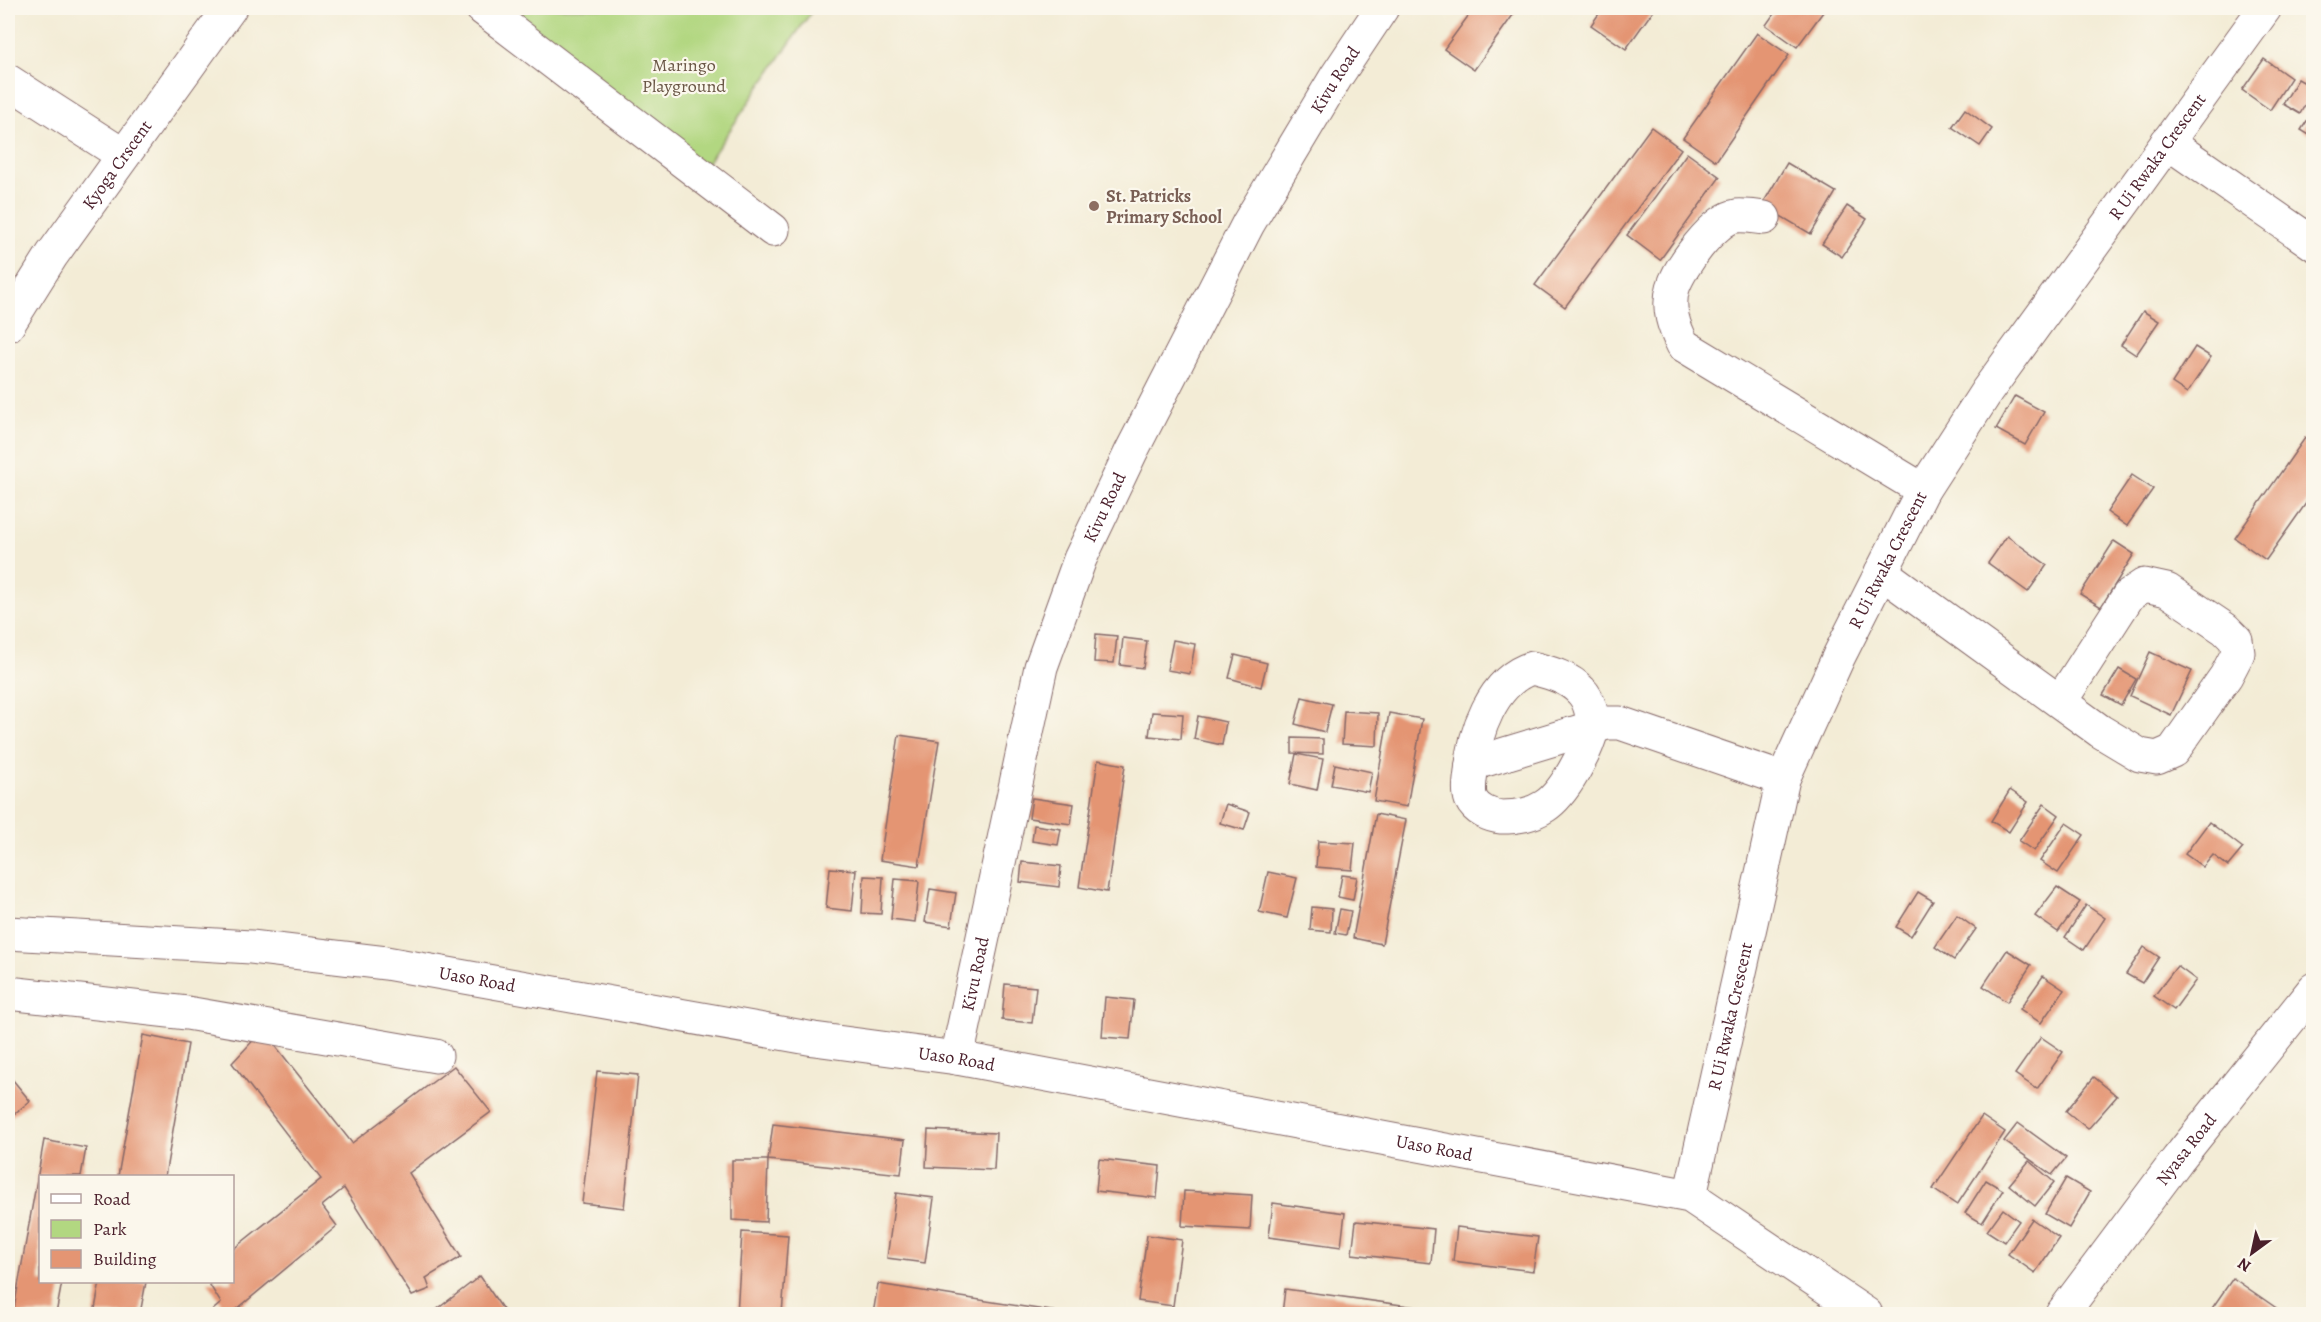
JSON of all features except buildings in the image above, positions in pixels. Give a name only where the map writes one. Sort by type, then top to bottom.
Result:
[{"type":"street","name":"Kyoga Crscent","points":[[8,325],[51,255],[230,8]]},
{"type":"street","points":[[482,8],[773,230]]},
{"type":"street","name":"Kivu Road","points":[[957,1058],[1041,667],[1080,559],[1131,452],[1248,224],[1336,77],[1382,8]]},
{"type":"street","name":"R Ui Rwaka Crescent","points":[[1690,1196],[1783,779],[1839,656],[1923,490],[1987,391],[2265,8]]},
{"type":"street","points":[[8,81],[123,155]]},
{"type":"street","points":[[2167,142],[2313,244]]},
{"type":"street","points":[[1764,218],[1734,216],[1711,230],[1688,261],[1673,288],[1671,322],[1683,345],[1923,490]]},
{"type":"street","points":[[1881,572],[2060,702],[2100,731],[2140,755],[2157,758],[2173,751],[2226,676],[2238,654],[2236,640],[2225,629],[2167,590],[2144,585],[2129,595],[2060,702]]},
{"type":"street","points":[[1532,668],[1568,679],[1589,702],[1592,727],[1570,777],[1547,805],[1528,815],[1495,816],[1477,807],[1469,793],[1472,764],[1476,737],[1482,723],[1517,672],[1532,668]]},
{"type":"street","points":[[1472,764],[1607,723],[1635,726],[1783,779]]},
{"type":"street","name":"Uaso Road","points":[[8,933],[251,947],[386,963],[814,1039],[957,1058],[1690,1196],[1866,1314]]},
{"type":"street","name":"Nyasa Road","points":[[2062,1314],[2178,1159],[2313,989]]},
{"type":"street","points":[[8,993],[187,1014],[436,1056]]},
{"type":"green space","name":"Maringo Playground","points":[[457,8],[814,8],[703,169]]},
{"type":"place","name":"St. Patricks Primary School","points":[[1094,206]]}]
